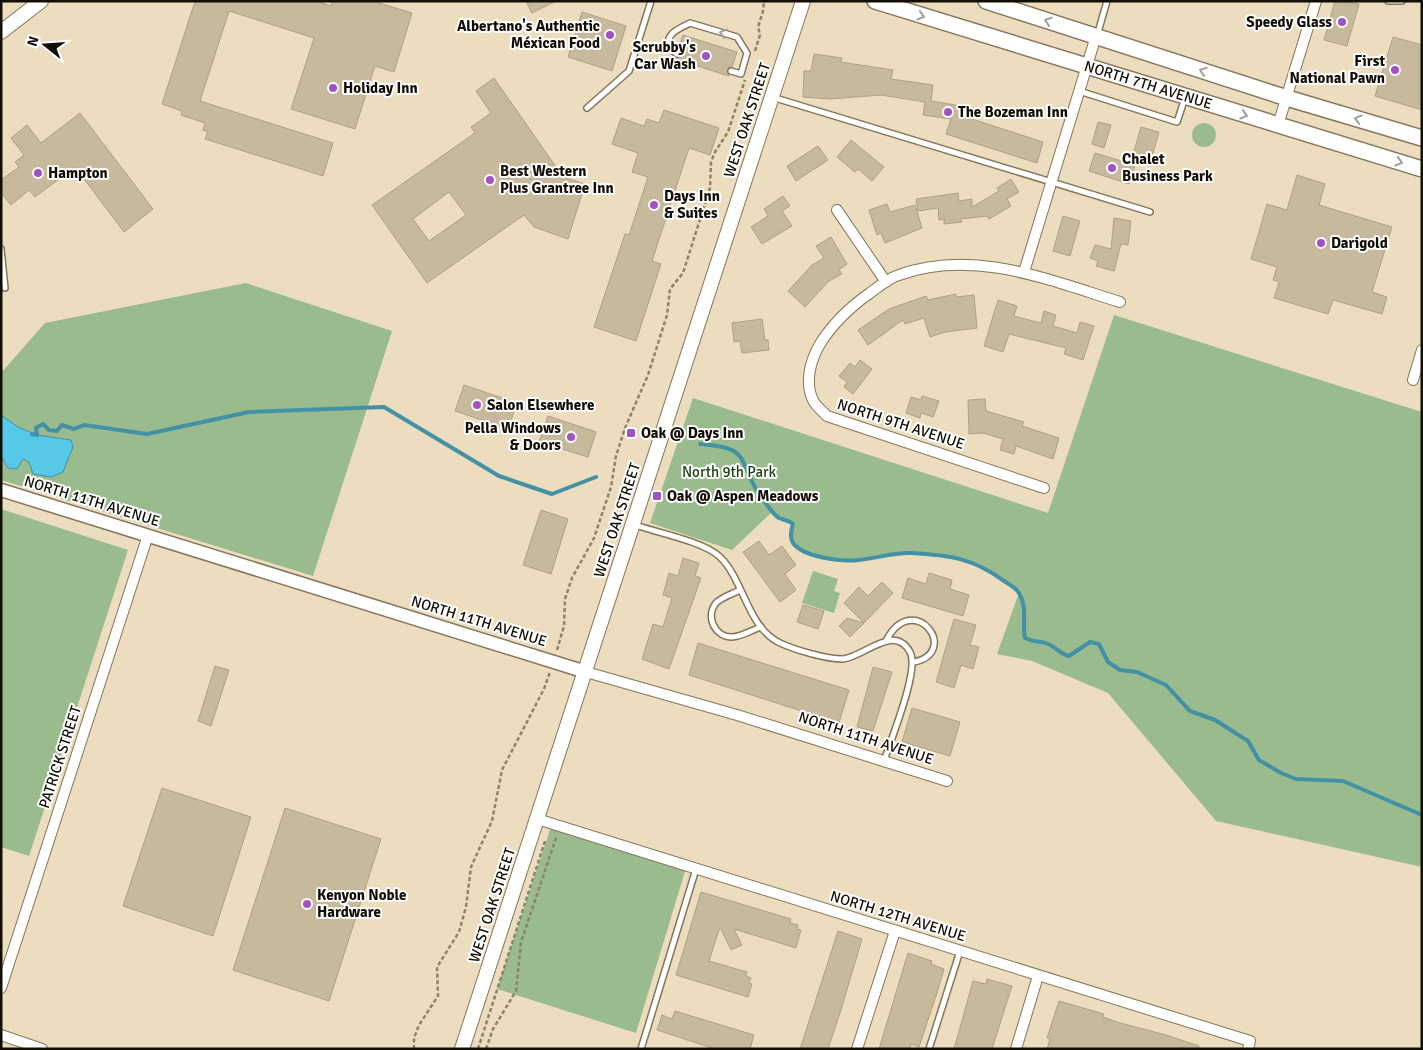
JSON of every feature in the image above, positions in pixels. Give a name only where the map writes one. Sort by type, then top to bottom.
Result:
[{"type":"main road","points":[[1,32],[41,1]]},
{"type":"main road","name":"WEST OAK STREET","points":[[462,1049],[549,823],[586,672],[632,524],[803,1]]},
{"type":"main road","name":"NORTH 7TH AVENUE","points":[[875,1],[1422,169]]},
{"type":"main road","name":"NORTH 7TH AVENUE","points":[[986,1],[1287,98],[1422,138]]},
{"type":"street","points":[[1278,125],[1316,1]]},
{"type":"street","points":[[1024,272],[1096,36]]},
{"type":"street","points":[[837,210],[886,282]]},
{"type":"street","name":"NORTH 9TH AVENUE","points":[[1044,488],[827,416],[814,402],[808,379],[818,348],[831,326],[886,282],[897,275],[936,264],[984,265],[1024,272],[1120,302]]},
{"type":"street","points":[[1412,380],[1422,350]]},
{"type":"street","name":"NORTH 11TH AVENUE","points":[[1,490],[586,672],[737,715],[947,781]]},
{"type":"street","name":"PATRICK STREET","points":[[1,988],[148,536]]},
{"type":"street","name":"NORTH 12TH AVENUE","points":[[549,823],[960,951],[1249,1045]]},
{"type":"street","points":[[857,1049],[895,931]]},
{"type":"street","points":[[1016,1049],[1038,976]]},
{"type":"street","points":[[1,1035],[42,1049]]},
{"type":"lane","points":[[588,108],[629,71],[651,1]]},
{"type":"lane","points":[[1096,36],[1107,1]]},
{"type":"lane","points":[[1388,1],[1402,1]]},
{"type":"lane","points":[[676,54],[669,48],[667,42],[671,33],[690,22],[737,37],[747,53],[741,74],[731,71]]},
{"type":"lane","points":[[1079,91],[1177,122],[1186,97]]},
{"type":"lane","points":[[772,97],[1150,212]]},
{"type":"lane","points":[[1,249],[4,288]]},
{"type":"lane","points":[[632,524],[708,548],[721,557],[761,627],[781,643],[828,658],[846,658],[855,656],[886,640],[901,642],[911,654],[914,662],[913,671],[884,761]]},
{"type":"lane","points":[[740,590],[716,603],[711,615],[714,628],[724,636],[731,637],[761,627]]},
{"type":"lane","points":[[886,640],[889,633],[901,624],[917,620],[928,626],[934,636],[932,649],[926,657],[914,662]]},
{"type":"lane","points":[[641,1049],[696,869]]},
{"type":"lane","points":[[929,1049],[960,951]]},
{"type":"path","points":[[414,1049],[414,1038],[419,1025],[438,996],[437,967],[458,932],[466,907],[471,867],[492,820],[502,770],[544,689],[564,626],[567,592],[572,578],[594,538],[611,486],[616,456],[648,375],[667,315],[670,289],[683,272],[710,188],[711,162],[728,132],[736,110]]},
{"type":"path","points":[[478,1049],[549,823]]},
{"type":"path","points":[[486,1049],[493,1029],[516,991],[521,942],[549,823]]},
{"type":"green space","points":[[1204,123],[1213,126],[1216,135],[1213,144],[1204,147],[1195,144],[1192,135],[1195,126]]},
{"type":"green space","points":[[246,283],[392,331],[313,576],[1,480],[1,373],[45,323]]},
{"type":"green space","name":"North 9th Park","points":[[1114,315],[1422,412],[1422,867],[1216,821],[1108,693],[1032,661],[997,654],[1020,590],[1018,592],[979,564],[959,558],[909,553],[859,560],[823,557],[802,551],[792,542],[793,524],[779,518],[773,511],[732,550],[650,523],[693,398],[1048,513]]},
{"type":"green space","points":[[1,509],[128,550],[29,856],[1,847]]},
{"type":"green space","points":[[813,571],[838,579],[834,591],[840,593],[834,613],[802,603]]},
{"type":"green space","points":[[551,827],[686,868],[636,1033],[497,989]]},
{"type":"water","points":[[1,415],[18,427],[37,435],[71,440],[73,447],[63,472],[51,477],[33,474],[29,462],[23,459],[17,469],[8,468],[1,456]]},
{"type":"building","name":"Holiday Inn","points":[[195,1],[316,1],[331,6],[333,1],[373,1],[412,13],[394,72],[375,66],[355,129],[291,109],[314,38],[229,11],[200,101],[333,143],[323,176],[205,139],[208,132],[203,130],[205,123],[181,115],[182,111],[162,104]]},
{"type":"building","points":[[526,1],[556,1],[532,13]]},
{"type":"building","name":"Speedy Glass","points":[[1335,1],[1359,4],[1347,46],[1324,40]]},
{"type":"building","points":[[582,12],[626,26],[612,71],[568,57]]},
{"type":"building","name":"Scrubby's Car Wash","points":[[683,35],[737,52],[732,67],[727,69],[729,76],[675,59],[681,55],[678,49]]},
{"type":"building","points":[[1393,37],[1422,45],[1422,110],[1375,96]]},
{"type":"building","name":"The Bozeman Inn","points":[[814,54],[842,58],[841,62],[893,70],[891,79],[933,85],[931,101],[974,108],[972,119],[1043,142],[1037,163],[946,134],[951,119],[923,115],[925,102],[881,95],[830,99],[803,97],[804,71],[811,71]]},
{"type":"building","name":"Best Western Plus Grantree Inn","points":[[494,78],[563,177],[585,184],[568,239],[534,227],[524,215],[427,283],[372,205],[475,133],[471,127],[491,113],[476,91]],"holes":[[[449,192],[466,215],[429,241],[413,219]]]},
{"type":"building","name":"Days Inn & Suites","points":[[664,110],[719,128],[710,155],[689,148],[652,261],[661,264],[636,341],[594,327],[625,234],[629,235],[648,177],[632,172],[638,153],[612,144],[621,118],[644,126],[647,119],[659,123]]},
{"type":"building","name":"Hampton","points":[[80,113],[153,209],[124,232],[75,167],[35,197],[29,190],[11,205],[1,193],[1,180],[19,167],[15,162],[24,155],[11,138],[27,125],[41,143]]},
{"type":"building","name":"Chalet Business Park","points":[[1098,122],[1111,125],[1104,148],[1092,144]]},
{"type":"building","name":"Chalet Business Park","points":[[1141,127],[1159,132],[1150,164],[1132,158]]},
{"type":"building","points":[[851,140],[884,167],[872,181],[858,169],[855,172],[837,157]]},
{"type":"building","points":[[818,146],[828,160],[796,181],[787,166]]},
{"type":"building","name":"Chalet Business Park","points":[[1095,153],[1135,165],[1129,184],[1089,171]]},
{"type":"building","name":"Darigold","points":[[1297,175],[1325,184],[1319,205],[1392,227],[1372,292],[1387,297],[1382,314],[1333,300],[1328,314],[1274,298],[1279,282],[1273,280],[1277,267],[1251,259],[1267,204],[1287,210]]},
{"type":"building","points":[[1011,179],[1019,192],[1007,199],[1011,206],[989,219],[987,216],[961,219],[962,222],[944,224],[944,219],[939,220],[938,208],[918,211],[916,199],[958,193],[959,201],[972,199],[972,207],[999,191],[997,188]]},
{"type":"building","points":[[783,196],[790,206],[782,211],[792,226],[762,244],[751,227],[768,216],[764,209]]},
{"type":"building","points":[[887,204],[890,212],[915,205],[922,228],[885,243],[881,233],[877,235],[869,210]]},
{"type":"building","points":[[1063,216],[1080,221],[1070,256],[1053,251]]},
{"type":"building","points":[[1114,218],[1131,221],[1128,245],[1121,244],[1114,271],[1096,266],[1098,261],[1090,258],[1095,245],[1111,249]]},
{"type":"building","points":[[831,237],[847,264],[839,270],[842,274],[829,281],[805,307],[788,291],[812,265],[824,258],[816,246]]},
{"type":"building","points":[[956,294],[956,297],[974,295],[977,328],[945,332],[930,337],[924,318],[905,324],[903,320],[868,345],[858,330],[889,309],[926,296],[928,300]]},
{"type":"building","points":[[998,300],[1017,306],[1014,316],[1041,323],[1044,311],[1056,315],[1053,326],[1077,333],[1080,322],[1094,326],[1083,360],[1064,354],[1066,348],[1009,334],[1003,352],[984,346]]},
{"type":"building","points":[[762,319],[765,340],[768,340],[769,350],[742,353],[740,341],[734,342],[732,323]]},
{"type":"building","points":[[860,360],[872,369],[853,394],[844,387],[847,382],[839,376],[850,363],[855,367]]},
{"type":"building","points":[[464,385],[517,403],[508,429],[455,411]]},
{"type":"building","points":[[922,396],[939,401],[933,417],[921,413],[920,418],[906,413],[911,397],[921,400]]},
{"type":"building","points":[[985,399],[986,411],[1024,422],[1022,426],[1059,438],[1053,459],[1016,446],[1014,454],[1000,450],[1003,439],[983,433],[969,434],[968,400]]},
{"type":"building","points":[[548,416],[596,432],[588,457],[539,442]]},
{"type":"building","points":[[541,510],[568,519],[551,574],[523,565]]},
{"type":"building","points":[[759,541],[769,555],[782,546],[796,565],[785,574],[796,590],[780,602],[743,552]]},
{"type":"building","points":[[683,558],[699,563],[695,576],[701,578],[669,669],[642,659],[653,624],[663,627],[672,598],[663,595],[669,573],[678,576]]},
{"type":"building","points":[[929,573],[952,580],[950,589],[969,595],[963,616],[902,598],[908,578],[926,584]]},
{"type":"building","points":[[882,582],[893,593],[864,623],[844,603],[859,587],[868,596]]},
{"type":"building","points":[[803,605],[824,611],[818,629],[797,622]]},
{"type":"building","points":[[847,618],[864,623],[850,637],[839,626]]},
{"type":"building","points":[[954,619],[976,625],[970,645],[979,647],[973,669],[961,665],[954,688],[936,682]]},
{"type":"building","points":[[698,643],[849,690],[839,723],[689,675]]},
{"type":"building","points":[[215,666],[229,670],[211,726],[198,721]]},
{"type":"building","points":[[873,667],[892,672],[873,731],[857,727]]},
{"type":"building","points":[[912,708],[960,722],[950,756],[902,742]]},
{"type":"building","points":[[162,788],[251,817],[213,936],[123,906]]},
{"type":"building","name":"Kenyon Noble Hardware","points":[[285,808],[381,839],[329,1001],[233,970]]},
{"type":"building","points":[[701,892],[791,919],[790,923],[798,925],[797,929],[801,930],[796,948],[734,929],[742,945],[731,950],[720,927],[709,961],[747,972],[746,976],[751,978],[749,983],[752,984],[748,997],[676,975]]},
{"type":"building","points":[[838,931],[862,939],[840,1013],[828,1049],[800,1049]]},
{"type":"building","points":[[908,953],[932,961],[931,964],[944,969],[937,993],[919,1047],[911,1044],[910,1049],[879,1049]]},
{"type":"building","points":[[987,979],[1012,986],[992,1049],[954,1049],[973,981],[986,984]]},
{"type":"building","points":[[1059,1001],[1104,1014],[1103,1017],[1120,1023],[1199,1046],[1199,1049],[1047,1049],[1050,1039],[1047,1038]]},
{"type":"building","points":[[675,1011],[754,1035],[750,1049],[715,1049],[657,1030],[662,1015],[672,1019]]},
{"type":"waterway","points":[[32,434],[37,435],[36,428],[43,424],[49,430],[57,431],[62,425],[74,429],[84,425],[147,434],[249,412],[384,407],[499,476],[552,494],[596,477]]},
{"type":"waterway","points":[[700,444],[728,448],[740,457],[759,494],[771,510],[779,518],[793,524],[792,541],[805,552],[823,558],[842,560],[911,553],[937,555],[960,559],[982,567],[1018,591],[1024,610],[1025,638],[1048,644],[1069,656],[1090,642],[1099,644],[1108,662],[1120,670],[1137,672],[1166,685],[1190,711],[1215,720],[1248,741],[1259,760],[1281,773],[1296,779],[1343,781],[1422,815]]},
{"type":"place","name":"Speedy Glass","points":[[1342,22]]},
{"type":"place","name":"Albertano's Authentic Méxican Food","points":[[610,35]]},
{"type":"place","name":"Scrubby's Car Wash","points":[[706,56]]},
{"type":"place","name":"First National Pawn","points":[[1395,70]]},
{"type":"place","name":"Holiday Inn","points":[[333,88]]},
{"type":"place","name":"The Bozeman Inn","points":[[948,112]]},
{"type":"place","name":"Chalet Business Park","points":[[1112,168]]},
{"type":"place","name":"Hampton","points":[[38,173]]},
{"type":"place","name":"Best Western Plus Grantree Inn","points":[[490,180]]},
{"type":"place","name":"Days Inn & Suites","points":[[654,205]]},
{"type":"place","name":"Darigold","points":[[1321,243]]},
{"type":"place","name":"Salon Elsewhere","points":[[477,405]]},
{"type":"place","name":"Oak @ Days Inn","points":[[631,433]]},
{"type":"place","name":"Pella Windows & Doors","points":[[571,437]]},
{"type":"place","name":"Oak @ Aspen Meadows","points":[[657,496]]},
{"type":"place","name":"Kenyon Noble Hardware","points":[[307,904]]}]
